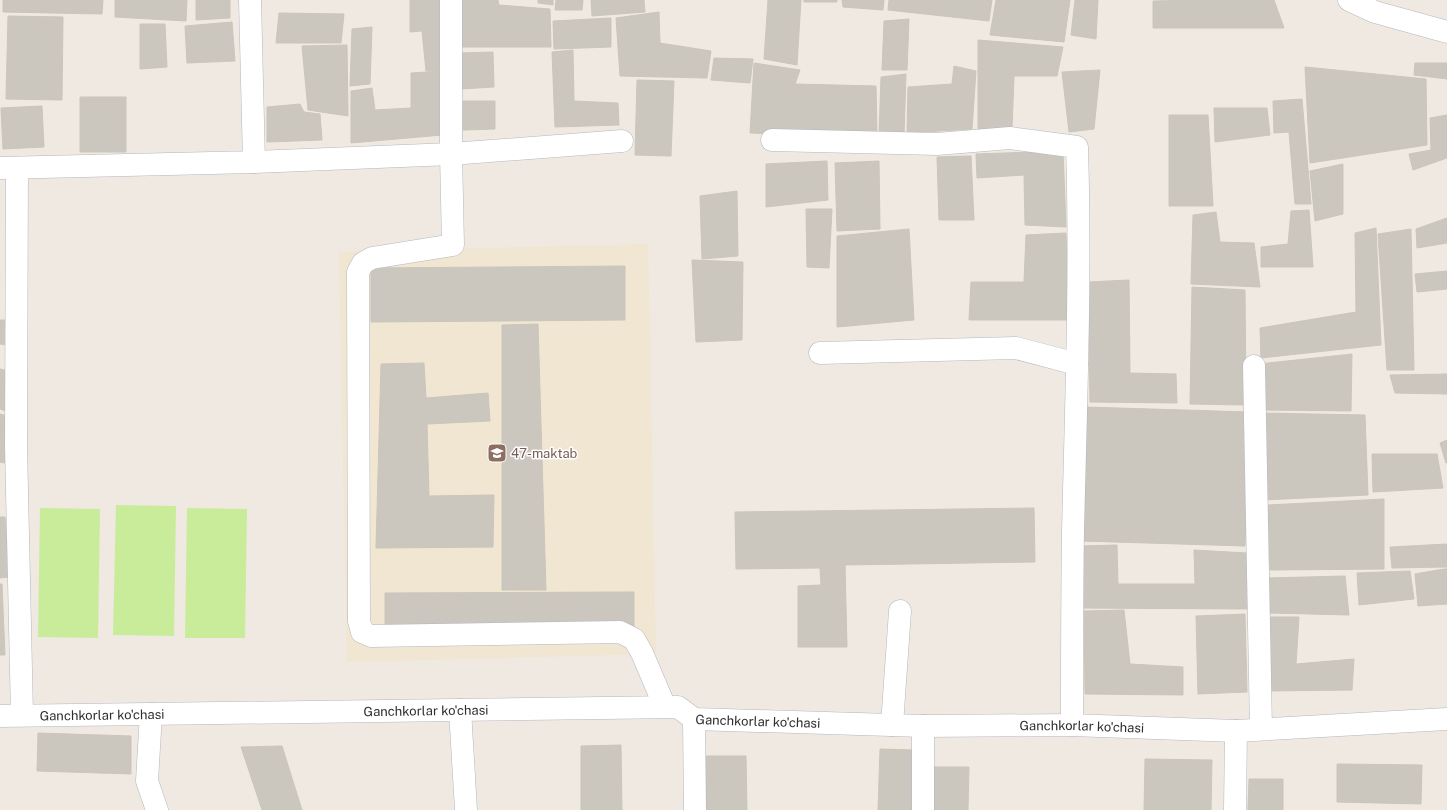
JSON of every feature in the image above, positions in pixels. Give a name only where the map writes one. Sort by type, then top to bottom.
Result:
[{"type":"street","points":[[250,0],[254,162]]},
{"type":"street","points":[[451,0],[451,154],[453,245],[372,258],[363,264],[358,272],[359,622],[362,632],[371,636],[620,632],[634,639],[642,653],[665,707]]},
{"type":"street","points":[[1349,0],[1375,12],[1447,32]]},
{"type":"street","points":[[772,140],[938,144],[1010,138],[1077,147],[1077,364],[1073,532],[1072,725]]},
{"type":"street","points":[[22,715],[8,168],[254,162],[451,154],[622,141]]},
{"type":"street","points":[[820,353],[1016,348],[1077,364]]},
{"type":"street","points":[[1254,366],[1261,730]]},
{"type":"street","points":[[892,725],[900,611]]},
{"type":"street","name":"Ganchkorlar ko'chasi","points":[[0,716],[678,707],[694,719],[924,726],[1072,725],[1236,731],[1447,719]]},
{"type":"street","points":[[460,710],[466,810]]},
{"type":"street","points":[[151,714],[147,781],[157,810]]},
{"type":"street","points":[[694,719],[695,810]]},
{"type":"street","points":[[923,810],[924,726]]},
{"type":"street","points":[[1235,810],[1236,731]]},
{"type":"shaded area","name":"47-maktab","points":[[648,244],[656,654],[347,662],[339,252]]},
{"type":"green space","points":[[116,505],[176,506],[174,636],[113,635]]},
{"type":"green space","points":[[40,508],[100,509],[98,638],[38,637]]},
{"type":"green space","points":[[187,508],[247,509],[245,638],[185,638]]},
{"type":"building","points":[[3,0],[103,0],[102,14],[3,12]]},
{"type":"building","points":[[115,0],[187,0],[186,21],[115,17]]},
{"type":"building","points":[[196,0],[230,0],[230,18],[196,20]]},
{"type":"building","points":[[410,0],[447,0],[448,70],[426,71],[422,31],[410,32]]},
{"type":"building","points":[[458,0],[498,0],[499,5],[550,9],[551,47],[459,47]]},
{"type":"building","points":[[538,0],[553,0],[553,5],[538,3]]},
{"type":"building","points":[[556,0],[583,0],[582,10],[555,10]]},
{"type":"building","points":[[591,0],[644,0],[645,12],[592,16]]},
{"type":"building","points":[[768,0],[801,0],[797,65],[764,59]]},
{"type":"building","points":[[804,0],[837,0],[837,2],[804,2]]},
{"type":"building","points":[[842,0],[884,0],[883,10],[843,7]]},
{"type":"building","points":[[889,0],[992,0],[989,21],[888,10]]},
{"type":"building","points":[[996,0],[1070,0],[1064,42],[990,35]]},
{"type":"building","points":[[1075,0],[1098,0],[1096,39],[1071,35]]},
{"type":"building","points":[[1274,0],[1284,28],[1153,28],[1153,1]]},
{"type":"building","points":[[659,12],[660,43],[711,51],[707,78],[620,76],[616,18]]},
{"type":"building","points":[[279,13],[344,14],[341,43],[276,43]]},
{"type":"building","points":[[8,16],[63,17],[62,100],[6,99]]},
{"type":"building","points":[[611,18],[611,47],[554,49],[553,21]]},
{"type":"building","points":[[909,19],[907,70],[882,70],[884,21]]},
{"type":"building","points":[[232,22],[235,61],[187,63],[185,26]]},
{"type":"building","points":[[140,24],[165,24],[167,67],[140,69]]},
{"type":"building","points":[[372,27],[370,84],[350,86],[352,29]]},
{"type":"building","points":[[978,40],[1063,47],[1057,76],[1014,76],[1012,129],[978,129]]},
{"type":"building","points":[[347,45],[348,116],[308,110],[302,46]]},
{"type":"building","points":[[573,50],[574,101],[618,103],[619,125],[555,127],[552,52]]},
{"type":"building","points":[[493,52],[494,87],[461,89],[460,53]]},
{"type":"building","points":[[714,58],[753,59],[750,83],[711,80]]},
{"type":"building","points":[[754,63],[800,70],[795,84],[876,86],[877,137],[750,133]]},
{"type":"building","points":[[1415,63],[1447,63],[1447,79],[1414,75]]},
{"type":"building","points":[[954,66],[976,71],[972,129],[907,133],[908,87],[952,84]]},
{"type":"building","points":[[1305,67],[1426,79],[1427,145],[1310,163]]},
{"type":"building","points":[[1100,70],[1094,129],[1069,132],[1062,72]]},
{"type":"building","points":[[442,71],[442,135],[351,143],[351,91],[372,88],[375,110],[411,108],[411,73]]},
{"type":"building","points":[[906,74],[904,136],[879,136],[881,77]]},
{"type":"building","points":[[637,80],[674,81],[671,156],[635,155]]},
{"type":"building","points":[[80,97],[126,97],[126,152],[80,152]]},
{"type":"building","points":[[1302,99],[1311,204],[1295,204],[1289,132],[1274,133],[1273,101]]},
{"type":"building","points":[[463,101],[495,101],[495,129],[463,130]]},
{"type":"building","points":[[300,104],[304,112],[320,114],[322,140],[267,142],[267,107]]},
{"type":"building","points":[[42,106],[44,147],[3,149],[1,108]]},
{"type":"building","points":[[1214,108],[1267,108],[1270,135],[1215,142]]},
{"type":"building","points":[[1169,115],[1208,115],[1213,206],[1169,206]]},
{"type":"building","points":[[1447,115],[1447,158],[1413,170],[1409,154],[1431,150],[1430,118]]},
{"type":"building","points":[[1063,151],[1066,227],[1025,225],[1024,175],[977,178],[976,154]]},
{"type":"building","points":[[971,156],[974,220],[939,220],[937,157]]},
{"type":"building","points":[[827,161],[828,200],[766,207],[766,164]]},
{"type":"building","points":[[879,161],[880,229],[837,231],[835,163]]},
{"type":"building","points":[[1343,164],[1343,214],[1315,221],[1310,171]]},
{"type":"building","points":[[737,191],[738,256],[702,259],[700,196]]},
{"type":"building","points":[[806,209],[832,209],[829,268],[807,267]]},
{"type":"building","points":[[1309,210],[1313,267],[1261,267],[1261,247],[1288,244],[1291,211]]},
{"type":"building","points":[[1216,212],[1220,242],[1254,243],[1260,287],[1191,284],[1193,215]]},
{"type":"building","points":[[1447,218],[1447,243],[1417,248],[1416,229]]},
{"type":"building","points":[[1376,228],[1381,345],[1261,358],[1260,328],[1356,312],[1355,233]]},
{"type":"building","points":[[909,229],[914,320],[837,327],[837,236]]},
{"type":"building","points":[[1411,229],[1414,370],[1387,370],[1378,234]]},
{"type":"building","points":[[1066,233],[1069,320],[969,320],[971,282],[1024,282],[1026,235]]},
{"type":"building","points":[[692,260],[743,262],[742,340],[696,342]]},
{"type":"building","points":[[625,266],[625,320],[371,322],[371,268]]},
{"type":"building","points":[[1447,271],[1447,289],[1417,292],[1415,274]]},
{"type":"building","points":[[1129,280],[1130,373],[1176,374],[1177,403],[1090,402],[1088,282]]},
{"type":"building","points":[[1192,287],[1245,290],[1246,405],[1190,404]]},
{"type":"building","points":[[0,320],[13,320],[10,345],[0,344]]},
{"type":"building","points":[[538,324],[546,590],[502,590],[502,325]]},
{"type":"building","points":[[1352,354],[1351,411],[1262,410],[1259,364]]},
{"type":"building","points":[[424,363],[426,398],[488,393],[490,421],[427,424],[429,496],[494,495],[493,547],[376,548],[381,364]]},
{"type":"building","points":[[0,369],[14,372],[6,411],[0,409]]},
{"type":"building","points":[[1447,374],[1447,394],[1395,393],[1390,375]]},
{"type":"building","points":[[1085,407],[1249,412],[1245,546],[1081,541]]},
{"type":"building","points":[[1262,413],[1365,415],[1368,495],[1263,500]]},
{"type":"building","points":[[0,414],[15,418],[5,463],[0,462]]},
{"type":"building","points":[[1447,440],[1447,463],[1446,463],[1440,443]]},
{"type":"building","points":[[1372,454],[1437,454],[1443,488],[1373,492]]},
{"type":"building","points":[[1384,499],[1384,569],[1270,570],[1268,505]]},
{"type":"building","points":[[1034,508],[1035,562],[845,565],[847,647],[798,647],[798,586],[821,585],[820,568],[736,569],[735,512]]},
{"type":"building","points":[[0,517],[5,517],[9,577],[0,578]]},
{"type":"building","points":[[1447,544],[1447,567],[1392,568],[1390,547]]},
{"type":"building","points":[[1117,545],[1118,584],[1195,584],[1194,550],[1247,553],[1248,609],[1079,608],[1081,546]]},
{"type":"building","points":[[1447,569],[1447,604],[1418,606],[1415,574]]},
{"type":"building","points":[[1410,571],[1414,599],[1359,605],[1357,573]]},
{"type":"building","points":[[1345,576],[1349,615],[1269,613],[1267,578]]},
{"type":"building","points":[[0,584],[2,584],[5,655],[0,655]]},
{"type":"building","points":[[634,592],[634,628],[385,629],[385,593]]},
{"type":"building","points":[[1124,610],[1130,664],[1183,667],[1183,695],[1085,694],[1084,611]]},
{"type":"building","points":[[1245,614],[1247,692],[1198,694],[1196,616]]},
{"type":"building","points":[[1267,617],[1299,617],[1296,664],[1354,659],[1352,690],[1268,691]]},
{"type":"building","points":[[38,733],[131,736],[131,774],[37,771]]},
{"type":"building","points":[[621,745],[622,810],[581,810],[581,746]]},
{"type":"building","points":[[282,746],[302,810],[262,810],[241,747]]},
{"type":"building","points":[[880,749],[914,750],[913,810],[878,810]]},
{"type":"building","points":[[706,756],[746,756],[747,810],[706,810]]},
{"type":"building","points":[[1145,759],[1212,760],[1211,810],[1144,810]]},
{"type":"building","points":[[1337,764],[1422,765],[1421,804],[1337,802]]},
{"type":"building","points":[[934,767],[969,767],[968,810],[933,810]]},
{"type":"building","points":[[1249,779],[1283,779],[1283,810],[1248,810]]},
{"type":"place","name":"47-maktab","points":[[497,453]]}]
